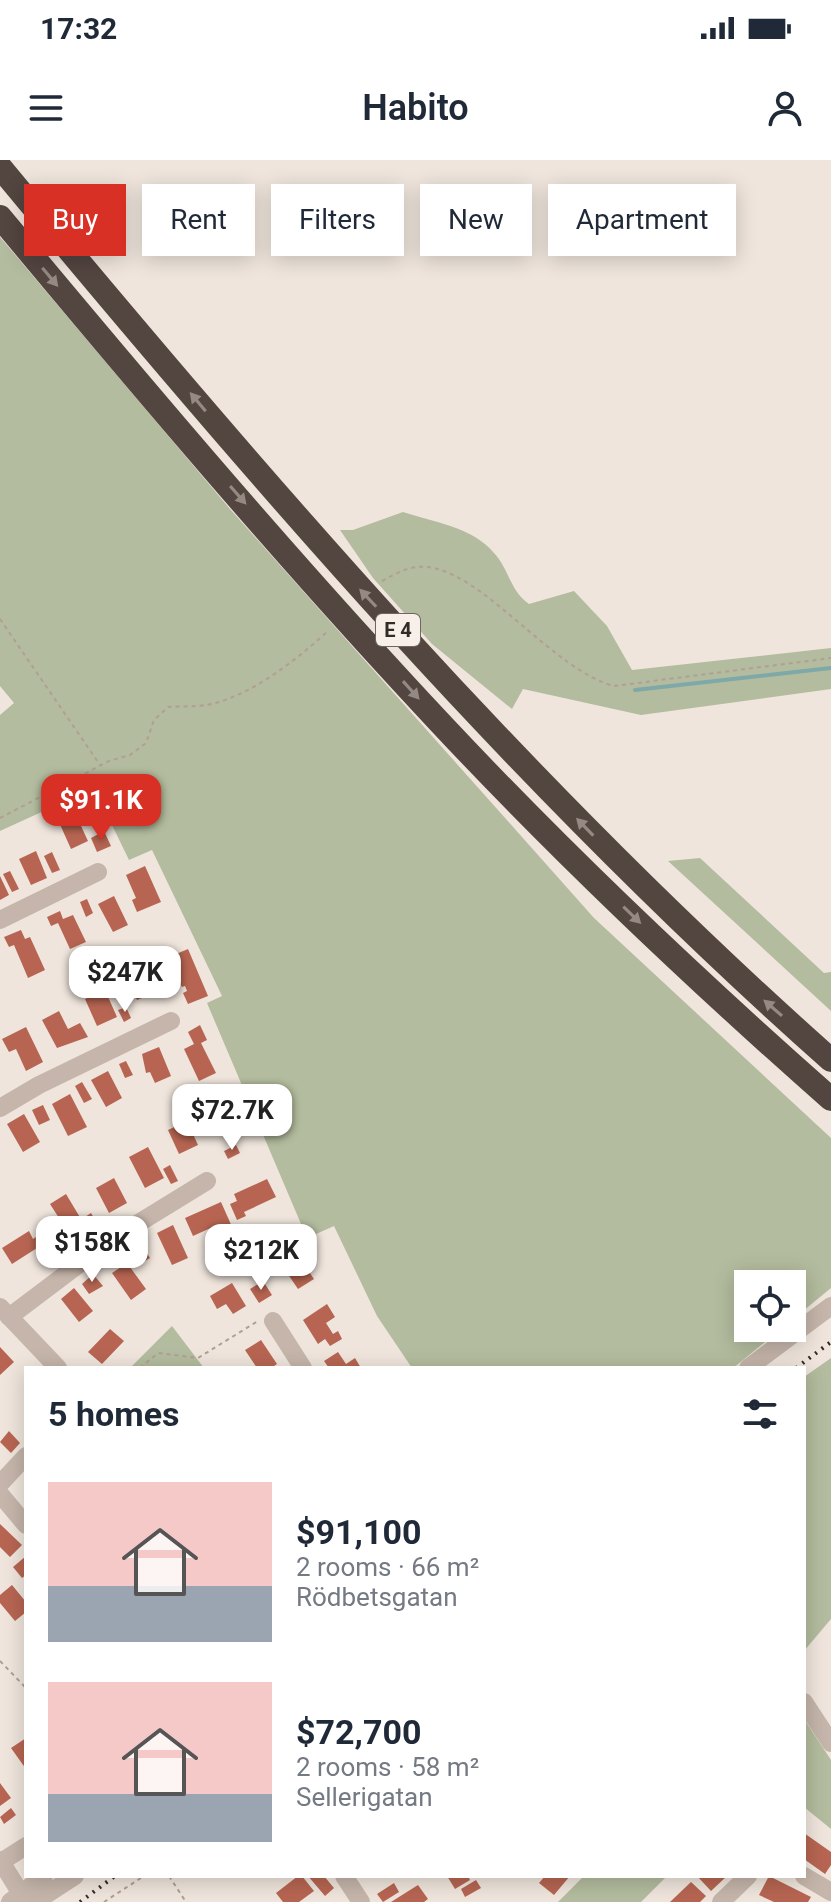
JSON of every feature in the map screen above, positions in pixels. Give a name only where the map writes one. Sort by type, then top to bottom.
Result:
[{"type":"highway","name":"E 4","points":[[0,167],[316,541],[466,703],[626,869],[831,1060]]},
{"type":"highway","name":"E 4","points":[[0,217],[295,560],[445,728],[734,1013],[831,1099]]},
{"type":"street","points":[[0,920],[98,872]]},
{"type":"street","points":[[0,1108],[39,1085],[171,1021]]},
{"type":"street","points":[[56,1366],[4,1312],[111,1240],[207,1181]]},
{"type":"street","points":[[751,1366],[831,1306]]},
{"type":"street","points":[[273,1321],[302,1366]]},
{"type":"street","points":[[0,1484],[24,1458]]},
{"type":"street","points":[[0,1494],[24,1523]]},
{"type":"street","points":[[806,1705],[831,1743]]},
{"type":"street","points":[[23,1900],[1,1861],[24,1847]]},
{"type":"street","points":[[806,1877],[831,1892]]},
{"type":"street","points":[[23,1900],[42,1878]]},
{"type":"street","points":[[23,1900],[71,1878]]},
{"type":"street","points":[[345,1878],[359,1901]]},
{"type":"street","points":[[721,1902],[746,1878]]},
{"type":"path","points":[[377,584],[405,568],[428,567],[451,574],[547,646],[602,683],[614,686],[831,658]]},
{"type":"path","points":[[0,619],[101,766]]},
{"type":"path","points":[[0,818],[101,766],[130,755],[146,743],[154,720],[168,707],[209,705],[240,695],[303,653],[334,625]]},
{"type":"path","points":[[142,1366],[158,1353],[198,1358],[264,1318],[273,1321]]},
{"type":"path","points":[[0,1661],[24,1686]]},
{"type":"path","points":[[104,1902],[141,1878]]},
{"type":"path","points":[[170,1878],[186,1902]]},
{"type":"green space","points":[[0,237],[230,509],[594,918],[831,1138],[831,1288],[806,1309],[806,1270],[734,1270],[734,1342],[765,1342],[735,1366],[411,1366],[377,1316],[334,1226],[307,1238],[207,1003],[222,996],[152,850],[129,860],[94,788],[0,831],[0,715],[14,703],[0,686]]},
{"type":"green space","points":[[403,512],[452,526],[485,544],[499,559],[518,593],[529,604],[574,591],[607,626],[632,670],[831,648],[831,689],[641,715],[523,689],[512,709],[432,644],[373,578],[340,530],[353,530]]},
{"type":"green space","points":[[700,858],[824,973],[831,972],[831,1011],[668,861]]},
{"type":"green space","points":[[172,1326],[202,1366],[132,1366]]},
{"type":"green space","points":[[831,1358],[831,1619],[806,1649],[806,1376]]},
{"type":"green space","points":[[806,1722],[831,1760],[831,1829],[806,1809]]},
{"type":"green space","points":[[582,1878],[665,1878],[641,1902],[558,1902]]},
{"type":"building","points":[[75,813],[88,841],[71,849],[58,820]]},
{"type":"building","points":[[104,831],[111,846],[97,852],[91,838]]},
{"type":"building","points":[[36,851],[47,878],[31,885],[19,859]]},
{"type":"building","points":[[52,852],[60,870],[52,873],[44,856]]},
{"type":"building","points":[[145,866],[161,902],[137,912],[132,900],[136,898],[126,875]]},
{"type":"building","points":[[10,871],[19,889],[12,892],[3,874]]},
{"type":"building","points":[[0,876],[9,895],[0,900]]},
{"type":"building","points":[[114,896],[128,925],[113,932],[98,904]]},
{"type":"building","points":[[87,899],[93,913],[86,917],[80,902]]},
{"type":"building","points":[[60,911],[63,919],[73,915],[86,942],[70,949],[58,923],[51,926],[47,917]]},
{"type":"building","points":[[21,930],[25,939],[30,937],[45,970],[28,978],[14,945],[9,947],[4,937]]},
{"type":"building","points":[[188,949],[208,996],[188,1004],[183,993],[187,991],[185,986],[182,987],[168,965],[172,964],[169,957]]},
{"type":"building","points":[[144,967],[156,992],[137,1000],[125,975]]},
{"type":"building","points":[[105,990],[117,1017],[97,1026],[85,999]]},
{"type":"building","points":[[126,1007],[131,1018],[124,1022],[118,1010]]},
{"type":"building","points":[[59,1011],[68,1029],[80,1023],[88,1037],[57,1048],[42,1020]]},
{"type":"building","points":[[200,1025],[207,1040],[201,1043],[216,1073],[199,1081],[184,1049],[194,1044],[188,1032]]},
{"type":"building","points":[[26,1027],[43,1062],[26,1071],[16,1049],[9,1052],[2,1039]]},
{"type":"building","points":[[159,1047],[171,1076],[155,1083],[150,1072],[146,1073],[142,1054]]},
{"type":"building","points":[[126,1061],[133,1075],[125,1078],[119,1064]]},
{"type":"building","points":[[108,1071],[122,1098],[106,1107],[91,1080]]},
{"type":"building","points":[[82,1082],[92,1099],[84,1103],[75,1086]]},
{"type":"building","points":[[70,1094],[87,1127],[68,1136],[52,1104]]},
{"type":"building","points":[[232,1097],[245,1130],[228,1137],[215,1104]]},
{"type":"building","points":[[43,1105],[50,1120],[39,1125],[32,1110]]},
{"type":"building","points":[[24,1114],[40,1142],[23,1152],[7,1124]]},
{"type":"building","points":[[187,1121],[198,1145],[179,1154],[168,1130]]},
{"type":"building","points":[[236,1145],[240,1153],[228,1159],[224,1151]]},
{"type":"building","points":[[148,1147],[164,1178],[145,1188],[129,1157]]},
{"type":"building","points":[[170,1165],[178,1181],[171,1184],[163,1169]]},
{"type":"building","points":[[114,1178],[127,1203],[109,1213],[96,1188]]},
{"type":"building","points":[[267,1179],[276,1197],[244,1212],[246,1216],[237,1220],[230,1204],[237,1201],[234,1194]]},
{"type":"building","points":[[66,1194],[81,1219],[66,1229],[50,1204]]},
{"type":"building","points":[[221,1202],[233,1229],[219,1235],[215,1226],[193,1236],[185,1218]]},
{"type":"building","points":[[91,1213],[98,1225],[92,1229],[85,1217]]},
{"type":"building","points":[[173,1225],[188,1258],[172,1265],[157,1233]]},
{"type":"building","points":[[29,1231],[33,1239],[39,1235],[47,1249],[40,1253],[37,1248],[12,1264],[2,1248]]},
{"type":"building","points":[[141,1244],[150,1258],[138,1265],[130,1251]]},
{"type":"building","points":[[297,1254],[314,1279],[298,1289],[281,1264]]},
{"type":"building","points":[[127,1263],[146,1289],[131,1300],[112,1273]]},
{"type":"building","points":[[93,1274],[103,1286],[89,1294],[82,1284]]},
{"type":"building","points":[[263,1281],[272,1295],[259,1303],[250,1289]]},
{"type":"building","points":[[232,1283],[246,1306],[233,1314],[226,1304],[217,1309],[210,1296]]},
{"type":"building","points":[[74,1288],[93,1311],[79,1322],[61,1299]]},
{"type":"building","points":[[327,1304],[335,1317],[326,1323],[333,1334],[338,1331],[342,1339],[330,1346],[325,1339],[318,1344],[303,1320]]},
{"type":"building","points":[[110,1329],[124,1341],[102,1364],[88,1352]]},
{"type":"building","points":[[261,1340],[277,1364],[256,1366],[245,1350]]},
{"type":"building","points":[[0,1347],[14,1362],[0,1375]]},
{"type":"building","points":[[338,1352],[346,1364],[355,1358],[360,1366],[328,1366],[324,1361]]},
{"type":"building","points":[[9,1431],[20,1443],[11,1453],[0,1442]]},
{"type":"building","points":[[0,1524],[22,1545],[10,1557],[0,1547]]},
{"type":"building","points":[[24,1558],[24,1576],[22,1578],[13,1567]]},
{"type":"building","points":[[12,1585],[24,1600],[24,1614],[15,1621],[0,1603],[0,1595]]},
{"type":"building","points":[[24,1739],[24,1766],[11,1748]]},
{"type":"building","points":[[0,1783],[11,1798],[0,1806]]},
{"type":"building","points":[[11,1808],[16,1815],[4,1824],[0,1817]]},
{"type":"building","points":[[806,1834],[831,1852],[831,1865],[825,1874],[806,1860]]},
{"type":"building","points":[[295,1878],[304,1878],[314,1891],[299,1902],[283,1902],[276,1893]]},
{"type":"building","points":[[310,1878],[326,1878],[334,1888],[325,1896]]},
{"type":"building","points":[[448,1878],[469,1878],[470,1880],[455,1889]]},
{"type":"building","points":[[543,1878],[568,1878],[554,1895],[539,1883]]},
{"type":"building","points":[[699,1878],[725,1878],[711,1891]]},
{"type":"building","points":[[768,1878],[773,1878],[811,1897],[808,1902],[774,1902],[759,1895]]},
{"type":"building","points":[[476,1880],[481,1888],[465,1897],[461,1889]]},
{"type":"building","points":[[691,1882],[706,1896],[700,1902],[670,1902]]},
{"type":"building","points":[[394,1883],[399,1892],[383,1902],[377,1894]]},
{"type":"building","points":[[418,1885],[428,1899],[424,1902],[391,1902]]},
{"type":"waterway","points":[[635,690],[831,668]]},
{"type":"railway","points":[[799,1366],[831,1342]]},
{"type":"railway","points":[[80,1902],[112,1878]]}]
